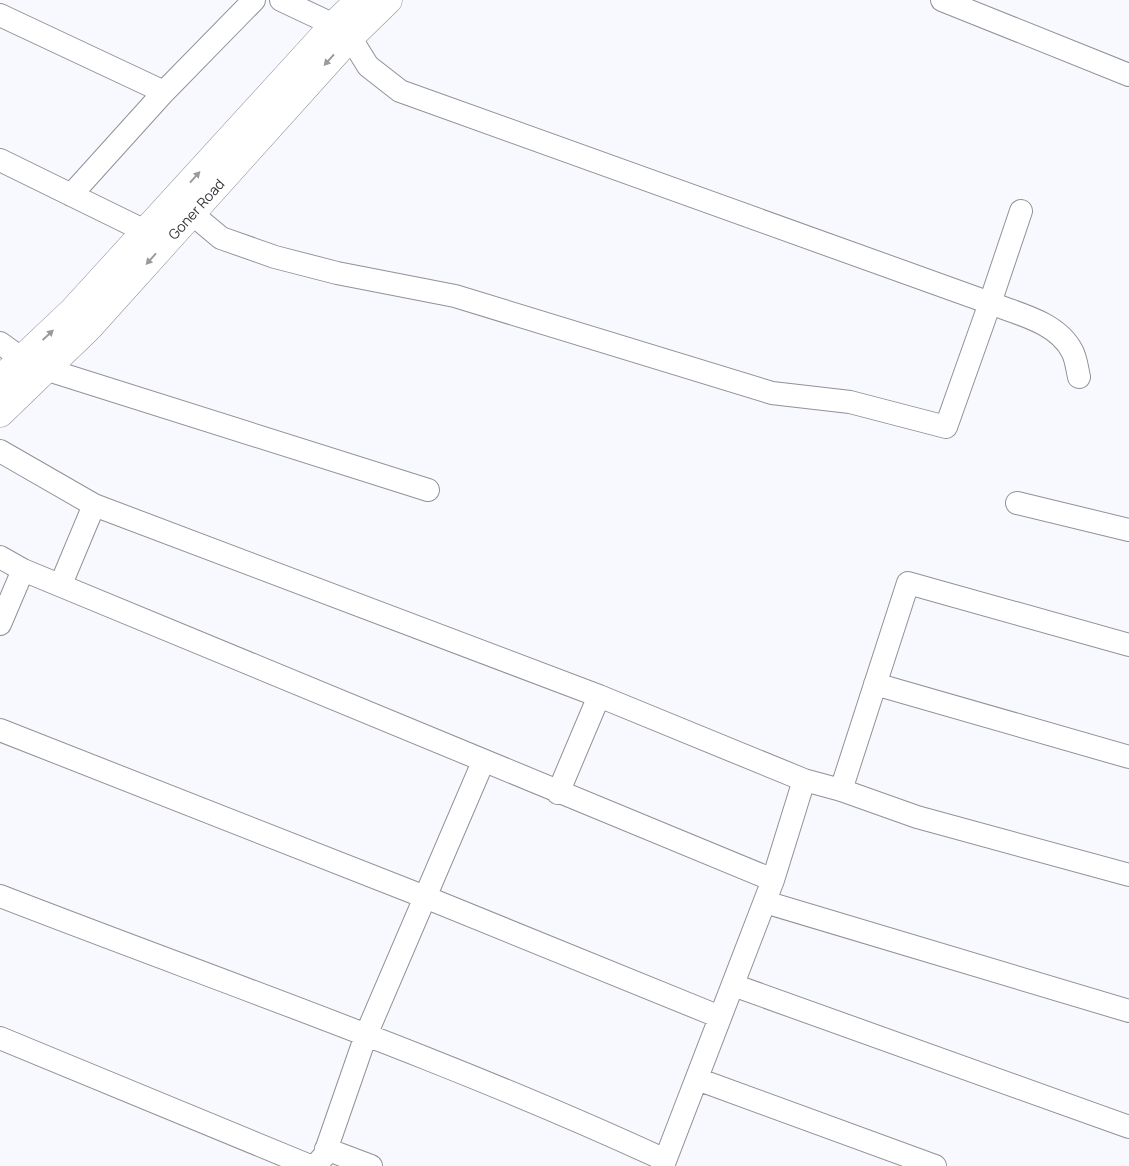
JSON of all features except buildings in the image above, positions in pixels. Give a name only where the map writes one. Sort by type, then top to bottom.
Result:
[{"type":"street","points":[[71,194],[164,92],[254,0]]},
{"type":"street","points":[[281,0],[342,31],[368,66],[400,91],[990,302],[1054,329],[1065,339],[1073,352],[1079,377]]},
{"type":"street","name":"Goner Road","points":[[0,380],[34,364],[89,327],[183,207],[342,31],[360,0]]},
{"type":"street","name":"Goner Road","points":[[342,31],[388,0]]},
{"type":"street","points":[[942,0],[1129,75]]},
{"type":"street","points":[[0,15],[164,92]]},
{"type":"street","points":[[0,160],[146,232]]},
{"type":"street","points":[[183,207],[221,238],[275,257],[336,273],[455,296],[772,393],[850,402],[946,427],[1021,211]]},
{"type":"street","name":"Goner Road","points":[[0,413],[73,311],[146,232],[183,207]]},
{"type":"street","points":[[0,343],[34,364],[428,490]]},
{"type":"street","points":[[0,450],[94,505],[599,696],[804,780],[841,790],[917,817],[1129,875]]},
{"type":"street","points":[[1017,502],[1129,530]]},
{"type":"street","points":[[61,584],[94,505]]},
{"type":"street","points":[[0,557],[23,570],[61,584],[483,762],[773,880]]},
{"type":"street","points":[[0,624],[23,570]]},
{"type":"street","points":[[841,790],[908,583],[1129,645]]},
{"type":"street","points":[[875,684],[1129,758]]},
{"type":"street","points":[[558,793],[599,696]]},
{"type":"street","points":[[0,730],[425,897],[720,1017]]},
{"type":"street","points":[[0,1038],[310,1166],[317,1164],[326,1149],[366,1035],[483,762]]},
{"type":"street","points":[[0,896],[366,1035],[586,1124],[664,1163],[765,902],[804,780]]},
{"type":"street","points":[[765,902],[1129,1011]]},
{"type":"street","points":[[733,985],[1129,1127]]},
{"type":"street","points":[[697,1079],[936,1166]]},
{"type":"street","points":[[326,1149],[371,1166]]}]
